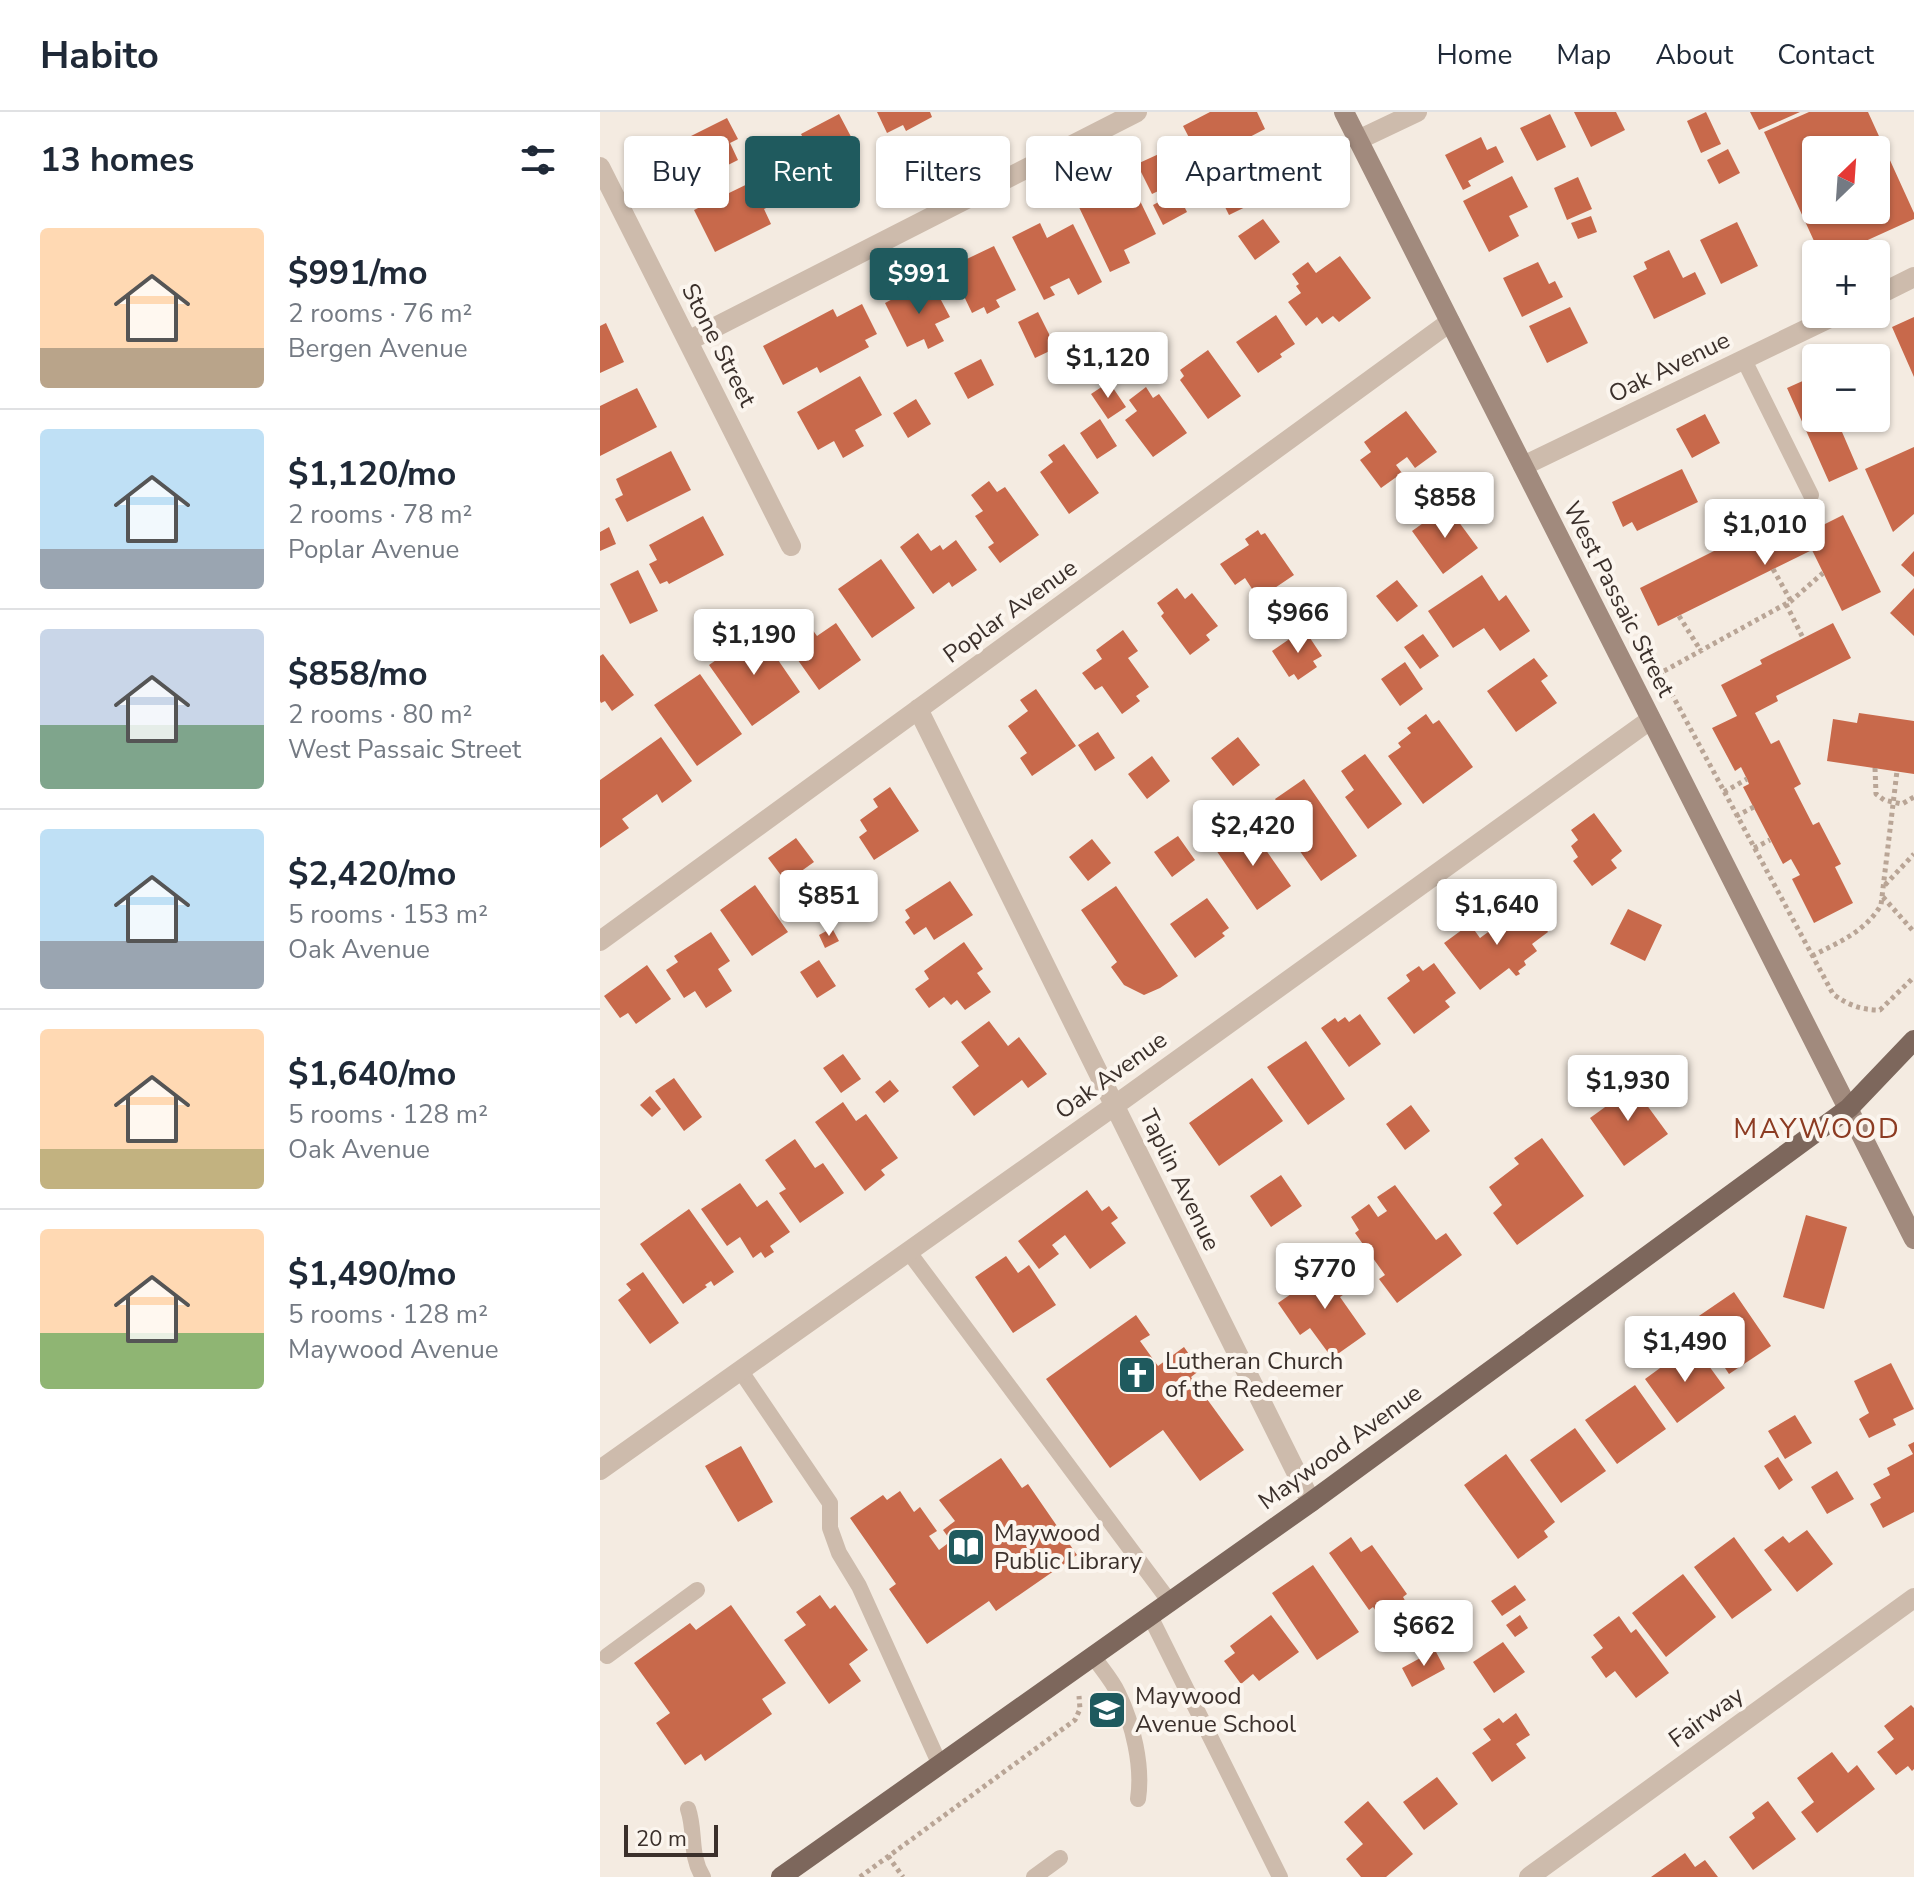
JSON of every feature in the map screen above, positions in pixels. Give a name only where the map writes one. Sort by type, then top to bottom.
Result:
[{"type":"main road","name":"West Passaic Street","points":[[1344,112],[1914,1239]]},
{"type":"main road","name":"Maywood Avenue","points":[[781,1877],[940,1765],[1098,1664],[1150,1616],[1311,1502],[1849,1108],[1914,1040]]},
{"type":"street","points":[[688,341],[1137,112]]},
{"type":"street","points":[[1358,140],[1417,112]]},
{"type":"street","name":"Stone Street","points":[[600,167],[791,546]]},
{"type":"street","points":[[1890,289],[1914,277]]},
{"type":"street","name":"Poplar Avenue","points":[[600,941],[1450,322]]},
{"type":"street","name":"Oak Avenue","points":[[1523,466],[1809,328]]},
{"type":"street","name":"Taplin Avenue","points":[[918,709],[1311,1502]]},
{"type":"street","name":"Oak Avenue","points":[[600,1470],[1114,1106],[1650,720]]},
{"type":"street","name":"Fairway","points":[[1529,1877],[1914,1598]]},
{"type":"lane","points":[[1744,360],[1811,495]]},
{"type":"lane","points":[[908,1251],[1170,1602]]},
{"type":"lane","points":[[740,1370],[830,1503],[830,1528],[839,1553],[859,1586],[940,1765]]},
{"type":"lane","points":[[607,1656],[697,1590]]},
{"type":"lane","points":[[1150,1616],[1280,1877]]},
{"type":"lane","points":[[1098,1664],[1118,1693],[1134,1739],[1140,1782],[1138,1799]]},
{"type":"lane","points":[[688,1809],[694,1854],[703,1877]]},
{"type":"lane","points":[[1034,1877],[1060,1858]]},
{"type":"path","points":[[1773,569],[1803,638]]},
{"type":"path","points":[[1823,573],[1789,602],[1662,671],[1736,816],[1833,994],[1847,1004],[1864,1010],[1880,1010],[1914,977]]},
{"type":"path","points":[[1679,616],[1701,651]]},
{"type":"path","points":[[1875,768],[1876,794],[1902,804],[1914,797]]},
{"type":"path","points":[[1812,956],[1859,931],[1872,920],[1881,905],[1897,771]]},
{"type":"path","points":[[1724,792],[1747,779]]},
{"type":"path","points":[[1736,816],[1754,807]]},
{"type":"path","points":[[1754,848],[1770,840]]},
{"type":"path","points":[[1884,886],[1914,854]]},
{"type":"path","points":[[1883,897],[1914,932]]},
{"type":"path","points":[[860,1877],[1075,1720],[1080,1709],[1078,1693],[1098,1664]]},
{"type":"path","points":[[888,1856],[903,1877]]},
{"type":"building","points":[[877,112],[930,112],[932,117],[906,131],[903,125],[887,133]]},
{"type":"building","points":[[1210,112],[1257,112],[1265,129],[1252,136],[1188,136],[1183,126]]},
{"type":"building","points":[[1574,112],[1616,112],[1625,130],[1591,147]]},
{"type":"building","points":[[1706,112],[1721,144],[1701,153],[1687,121]]},
{"type":"building","points":[[1750,112],[1800,112],[1759,130]]},
{"type":"building","points":[[1809,112],[1868,112],[1879,136],[1802,136],[1802,215],[1764,132]]},
{"type":"building","points":[[839,114],[851,136],[802,136]]},
{"type":"building","points":[[1550,114],[1566,147],[1537,161],[1520,128]]},
{"type":"building","points":[[727,118],[738,139],[730,143],[738,160],[729,164],[729,136],[691,136]]},
{"type":"building","points":[[1481,137],[1487,150],[1496,146],[1504,162],[1468,181],[1471,186],[1463,190],[1445,155]]},
{"type":"building","points":[[1728,149],[1740,173],[1719,184],[1707,160]]},
{"type":"building","points":[[1157,155],[1157,192],[1152,194],[1141,172],[1141,162]]},
{"type":"building","points":[[1890,160],[1914,219],[1868,240],[1814,240],[1806,224],[1890,224]]},
{"type":"building","points":[[1512,176],[1528,207],[1509,216],[1519,236],[1489,252],[1463,201]]},
{"type":"building","points":[[1578,177],[1592,209],[1567,220],[1554,188]]},
{"type":"building","points":[[745,185],[745,208],[766,208],[771,224],[715,252],[694,210],[729,208],[729,193]]},
{"type":"building","points":[[1141,203],[1156,234],[1124,250],[1130,263],[1110,272],[1079,208],[1141,208]]},
{"type":"building","points":[[1157,203],[1157,208],[1185,208],[1187,212],[1163,225],[1153,205]]},
{"type":"building","points":[[1226,208],[1243,208],[1229,215]]},
{"type":"building","points":[[1591,216],[1597,232],[1578,239],[1571,223]]},
{"type":"building","points":[[1263,219],[1280,242],[1255,260],[1238,236]]},
{"type":"building","points":[[1737,222],[1758,266],[1721,284],[1700,240]]},
{"type":"building","points":[[1040,223],[1047,238],[1073,224],[1102,282],[1078,295],[1069,278],[1050,287],[1055,295],[1044,300],[1012,237]]},
{"type":"building","points":[[994,246],[1016,290],[996,300],[1000,307],[987,314],[984,307],[972,313],[950,267]]},
{"type":"building","points":[[1669,250],[1683,278],[1695,272],[1706,294],[1654,319],[1633,276],[1647,269],[1644,262]]},
{"type":"building","points":[[1340,256],[1371,298],[1339,322],[1333,316],[1322,324],[1317,317],[1306,326],[1288,302],[1301,293],[1292,274],[1308,262],[1316,273]]},
{"type":"building","points":[[1538,262],[1549,284],[1555,281],[1563,297],[1522,317],[1503,278]]},
{"type":"building","points":[[933,285],[950,317],[935,324],[944,341],[928,349],[924,339],[907,347],[885,303],[917,286],[920,292]]},
{"type":"building","points":[[862,304],[877,334],[865,340],[869,347],[820,373],[817,367],[783,385],[763,346],[833,309],[837,317]]},
{"type":"building","points":[[1570,307],[1588,343],[1547,363],[1529,326]]},
{"type":"building","points":[[1038,312],[1056,348],[1035,358],[1018,322]]},
{"type":"building","points":[[1276,315],[1295,344],[1258,373],[1236,342]]},
{"type":"building","points":[[1914,317],[1914,377],[1892,327]]},
{"type":"building","points":[[606,323],[624,362],[600,373],[600,326]]},
{"type":"building","points":[[1208,350],[1241,396],[1208,419],[1180,380],[1184,376],[1180,370]]},
{"type":"building","points":[[981,359],[994,385],[968,399],[954,373]]},
{"type":"building","points":[[860,376],[882,415],[855,430],[864,446],[843,458],[834,441],[818,450],[797,412]]},
{"type":"building","points":[[1802,381],[1802,422],[1787,388]]},
{"type":"building","points":[[1109,382],[1126,407],[1108,419],[1091,394]]},
{"type":"building","points":[[1146,387],[1153,398],[1159,394],[1187,433],[1153,457],[1125,420],[1137,411],[1129,400]]},
{"type":"building","points":[[637,388],[657,427],[600,456],[600,406]]},
{"type":"building","points":[[916,399],[931,424],[908,438],[893,413]]},
{"type":"building","points":[[1406,411],[1437,452],[1415,468],[1407,457],[1396,465],[1402,473],[1381,488],[1360,460],[1371,452],[1364,442]]},
{"type":"building","points":[[1705,414],[1720,443],[1692,458],[1676,429]]},
{"type":"building","points":[[1100,419],[1117,446],[1097,459],[1080,433]]},
{"type":"building","points":[[1807,432],[1842,432],[1858,469],[1829,482]]},
{"type":"building","points":[[1064,444],[1099,493],[1069,514],[1040,472],[1053,462],[1048,455]]},
{"type":"building","points":[[1914,447],[1914,514],[1893,532],[1865,469]]},
{"type":"building","points":[[671,451],[691,490],[627,522],[615,499],[623,495],[616,479]]},
{"type":"building","points":[[1682,469],[1698,502],[1637,531],[1632,522],[1623,527],[1612,502]]},
{"type":"building","points":[[989,481],[997,492],[1005,487],[1039,535],[1000,563],[988,547],[994,543],[975,516],[983,511],[971,495]]},
{"type":"building","points":[[1447,506],[1478,548],[1443,574],[1412,531]]},
{"type":"building","points":[[1794,511],[1805,534],[1843,515],[1881,592],[1842,611],[1812,550],[1658,626],[1640,588]]},
{"type":"building","points":[[703,516],[724,555],[669,584],[667,581],[660,584],[649,564],[657,560],[649,545]]},
{"type":"building","points":[[609,527],[616,544],[600,551],[600,532]]},
{"type":"building","points":[[1258,530],[1261,535],[1265,533],[1294,575],[1269,592],[1266,588],[1256,595],[1245,578],[1235,585],[1220,564],[1249,545],[1245,539]]},
{"type":"building","points":[[918,533],[931,551],[940,545],[943,550],[956,540],[977,570],[952,587],[949,582],[933,594],[900,547]]},
{"type":"building","points":[[1914,551],[1914,577],[1901,565]]},
{"type":"building","points":[[881,559],[915,608],[872,638],[838,589]]},
{"type":"building","points":[[638,570],[658,611],[630,624],[610,584]]},
{"type":"building","points":[[1482,575],[1499,601],[1506,595],[1530,631],[1500,651],[1484,628],[1453,648],[1428,611]]},
{"type":"building","points":[[1397,580],[1418,606],[1397,622],[1376,596]]},
{"type":"building","points":[[1177,588],[1185,599],[1192,593],[1218,626],[1206,635],[1210,640],[1190,655],[1161,616],[1164,613],[1157,603]]},
{"type":"building","points":[[1914,588],[1914,636],[1890,613]]},
{"type":"building","points":[[752,622],[800,692],[752,726],[709,665],[746,639],[740,630]]},
{"type":"building","points":[[836,623],[861,660],[819,690],[788,646],[812,629],[817,636]]},
{"type":"building","points":[[1833,623],[1851,658],[1776,696],[1778,701],[1755,713],[1771,744],[1779,740],[1801,784],[1794,788],[1813,825],[1819,822],[1841,864],[1835,867],[1853,903],[1814,923],[1792,879],[1800,875],[1791,859],[1783,864],[1743,787],[1749,784],[1741,767],[1735,771],[1712,728],[1737,716],[1721,685],[1762,664],[1760,660]]},
{"type":"building","points":[[1304,629],[1322,656],[1313,661],[1317,667],[1298,680],[1294,674],[1289,677],[1272,651]]},
{"type":"building","points":[[1123,630],[1138,651],[1128,658],[1149,687],[1136,696],[1140,701],[1122,714],[1102,686],[1095,690],[1082,673],[1102,659],[1096,650]]},
{"type":"building","points":[[1423,634],[1439,656],[1420,669],[1404,647]]},
{"type":"building","points":[[603,654],[634,695],[612,711],[605,701],[600,701],[600,656]]},
{"type":"building","points":[[1534,658],[1548,676],[1541,681],[1557,703],[1516,732],[1487,691]]},
{"type":"building","points":[[1405,662],[1423,689],[1400,706],[1381,679]]},
{"type":"building","points":[[700,674],[742,734],[697,766],[654,705]]},
{"type":"building","points":[[1036,689],[1076,746],[1032,776],[1020,758],[1027,753],[1008,726],[1028,711],[1020,700]]},
{"type":"building","points":[[1859,713],[1914,721],[1914,774],[1827,761],[1833,719],[1857,723]]},
{"type":"building","points":[[1426,714],[1433,724],[1439,720],[1473,767],[1423,804],[1388,756],[1401,747],[1398,743],[1411,733],[1407,728]]},
{"type":"building","points":[[1098,732],[1115,758],[1095,771],[1078,745]]},
{"type":"building","points":[[661,737],[692,781],[662,803],[657,794],[622,819],[629,828],[600,848],[600,780]]},
{"type":"building","points":[[1238,737],[1260,765],[1233,786],[1211,758]]},
{"type":"building","points":[[1365,754],[1402,804],[1368,829],[1345,797],[1354,790],[1341,771]]},
{"type":"building","points":[[1152,756],[1170,781],[1147,799],[1128,774]]},
{"type":"building","points":[[1304,779],[1357,856],[1321,881],[1280,823],[1287,817],[1275,799]]},
{"type":"building","points":[[890,787],[919,831],[874,860],[859,837],[867,831],[860,820],[878,807],[873,799]]},
{"type":"building","points":[[1594,813],[1622,851],[1611,860],[1617,868],[1592,886],[1573,861],[1578,857],[1571,846],[1578,840],[1571,830]]},
{"type":"building","points":[[1249,826],[1291,886],[1257,910],[1216,850]]},
{"type":"building","points":[[1178,836],[1195,860],[1172,877],[1154,852]]},
{"type":"building","points":[[796,838],[814,862],[786,882],[768,858]]},
{"type":"building","points":[[1092,839],[1111,863],[1088,881],[1069,857]]},
{"type":"building","points":[[950,881],[973,915],[934,940],[926,927],[914,935],[905,922],[910,918],[905,910]]},
{"type":"building","points":[[755,885],[788,932],[752,956],[720,910]]},
{"type":"building","points":[[1116,886],[1178,976],[1144,995],[1124,985],[1111,967],[1117,962],[1081,910]]},
{"type":"building","points":[[1207,898],[1229,928],[1222,933],[1225,936],[1195,958],[1170,924]]},
{"type":"building","points":[[1529,906],[1548,932],[1532,944],[1537,951],[1524,961],[1526,965],[1518,971],[1520,974],[1516,976],[1509,968],[1480,990],[1444,943],[1470,924],[1480,938]]},
{"type":"building","points":[[1628,909],[1662,925],[1645,961],[1610,944]]},
{"type":"building","points":[[832,928],[839,941],[825,948],[819,935]]},
{"type":"building","points":[[711,932],[730,961],[718,969],[732,991],[706,1008],[695,991],[684,998],[666,970],[678,962],[674,956]]},
{"type":"building","points":[[964,942],[983,969],[977,973],[991,992],[965,1010],[957,1000],[951,1005],[944,997],[929,1008],[915,989],[929,979],[924,971]]},
{"type":"building","points":[[819,960],[836,986],[817,998],[800,972]]},
{"type":"building","points":[[1434,963],[1456,993],[1445,1001],[1450,1007],[1414,1034],[1387,998],[1410,981],[1406,975],[1419,966],[1423,971]]},
{"type":"building","points":[[647,965],[671,999],[636,1024],[628,1013],[620,1018],[604,996]]},
{"type":"building","points":[[1360,1014],[1381,1044],[1349,1067],[1321,1028],[1335,1018],[1338,1022],[1345,1017],[1349,1022]]},
{"type":"building","points":[[989,1021],[1008,1046],[1019,1037],[1047,1074],[1028,1088],[1022,1080],[974,1116],[952,1087],[979,1066],[961,1042]]},
{"type":"building","points":[[1306,1041],[1345,1099],[1308,1125],[1267,1067]]},
{"type":"building","points":[[843,1054],[861,1079],[841,1093],[823,1068]]},
{"type":"building","points":[[674,1078],[702,1117],[684,1131],[655,1091]]},
{"type":"building","points":[[1252,1078],[1283,1121],[1219,1166],[1189,1123]]},
{"type":"building","points":[[1627,1078],[1668,1134],[1624,1166],[1590,1118],[1612,1102],[1606,1094]]},
{"type":"building","points":[[890,1080],[899,1091],[884,1103],[875,1092]]},
{"type":"building","points":[[650,1096],[661,1109],[652,1117],[640,1105]]},
{"type":"building","points":[[843,1102],[856,1121],[866,1114],[898,1158],[881,1170],[885,1175],[865,1191],[815,1122]]},
{"type":"building","points":[[1411,1105],[1430,1131],[1405,1150],[1386,1124]]},
{"type":"building","points":[[1542,1138],[1584,1196],[1517,1245],[1493,1213],[1502,1205],[1489,1187],[1519,1164],[1514,1158]]},
{"type":"building","points":[[795,1139],[815,1168],[823,1163],[844,1193],[800,1223],[779,1193],[786,1189],[765,1160]]},
{"type":"building","points":[[1281,1175],[1302,1206],[1271,1227],[1250,1196]]},
{"type":"building","points":[[740,1183],[757,1207],[767,1200],[790,1232],[770,1246],[774,1252],[765,1258],[761,1252],[753,1258],[740,1237],[727,1246],[701,1209]]},
{"type":"building","points":[[1395,1185],[1436,1240],[1446,1233],[1462,1255],[1397,1303],[1379,1279],[1385,1275],[1355,1233],[1359,1230],[1351,1217],[1369,1204],[1378,1217],[1387,1211],[1377,1197]]},
{"type":"building","points":[[1087,1190],[1102,1211],[1109,1206],[1118,1218],[1111,1223],[1126,1243],[1090,1269],[1065,1235],[1052,1245],[1059,1254],[1039,1269],[1018,1241]]},
{"type":"building","points":[[689,1209],[734,1272],[714,1286],[711,1281],[683,1304],[640,1244]]},
{"type":"building","points":[[1806,1215],[1847,1227],[1824,1309],[1783,1297]]},
{"type":"building","points":[[1006,1256],[1018,1273],[1029,1265],[1056,1305],[1013,1333],[975,1277]]},
{"type":"building","points":[[1336,1263],[1353,1288],[1340,1297],[1366,1334],[1332,1358],[1310,1328],[1300,1335],[1278,1303]]},
{"type":"building","points":[[643,1272],[679,1323],[650,1344],[618,1300],[631,1290],[626,1284]]},
{"type":"building","points":[[1734,1292],[1771,1346],[1729,1374],[1693,1320]]},
{"type":"building","points":[[1136,1315],[1150,1335],[1140,1341],[1158,1366],[1184,1347],[1200,1370],[1191,1377],[1244,1450],[1200,1481],[1163,1430],[1110,1468],[1046,1379]]},
{"type":"building","points":[[1693,1344],[1725,1388],[1677,1423],[1645,1379]]},
{"type":"building","points":[[1891,1363],[1914,1409],[1893,1419],[1896,1425],[1869,1438],[1859,1419],[1869,1413],[1854,1381]]},
{"type":"building","points":[[1635,1385],[1666,1429],[1617,1464],[1585,1420]]},
{"type":"building","points":[[1795,1415],[1812,1443],[1785,1459],[1768,1431]]},
{"type":"building","points":[[1575,1428],[1606,1471],[1561,1503],[1530,1460]]},
{"type":"building","points":[[1914,1442],[1914,1512],[1883,1528],[1870,1504],[1881,1498],[1873,1484],[1890,1475],[1887,1468],[1913,1454],[1908,1445]]},
{"type":"building","points":[[741,1446],[773,1502],[738,1522],[705,1466]]},
{"type":"building","points":[[1506,1454],[1555,1522],[1544,1531],[1548,1537],[1518,1559],[1464,1485]]},
{"type":"building","points":[[1778,1457],[1793,1480],[1779,1490],[1764,1466]]},
{"type":"building","points":[[1001,1458],[1022,1488],[1028,1484],[1077,1555],[996,1611],[989,1601],[927,1644],[889,1589],[896,1584],[850,1518],[883,1495],[887,1500],[900,1491],[914,1512],[920,1507],[937,1531],[929,1536],[939,1550],[951,1541],[943,1530],[955,1521],[939,1500]]},
{"type":"building","points":[[1837,1471],[1854,1499],[1827,1514],[1811,1487]]},
{"type":"building","points":[[1807,1530],[1833,1564],[1797,1592],[1764,1550],[1783,1536],[1789,1543]]},
{"type":"building","points":[[1351,1537],[1361,1552],[1372,1545],[1407,1594],[1403,1597],[1407,1604],[1383,1621],[1373,1607],[1369,1610],[1329,1553]]},
{"type":"building","points":[[1734,1537],[1772,1590],[1732,1619],[1694,1567]]},
{"type":"building","points":[[1313,1565],[1359,1632],[1317,1660],[1272,1593]]},
{"type":"building","points":[[1683,1574],[1716,1617],[1666,1657],[1632,1613]]},
{"type":"building","points":[[1515,1585],[1526,1600],[1502,1616],[1491,1601]]},
{"type":"building","points":[[820,1595],[830,1609],[835,1605],[868,1650],[849,1664],[861,1681],[829,1704],[784,1640],[806,1625],[796,1612]]},
{"type":"building","points":[[731,1605],[786,1683],[762,1699],[772,1714],[705,1761],[701,1754],[685,1765],[656,1723],[670,1713],[634,1663],[690,1623],[696,1630]]},
{"type":"building","points":[[1271,1615],[1299,1652],[1259,1681],[1253,1674],[1241,1684],[1224,1661],[1235,1653],[1230,1646]]},
{"type":"building","points":[[1520,1615],[1528,1628],[1515,1637],[1506,1625]]},
{"type":"building","points":[[1619,1616],[1631,1633],[1636,1629],[1669,1673],[1636,1698],[1615,1671],[1606,1678],[1591,1657],[1603,1648],[1593,1635]]},
{"type":"building","points":[[1503,1642],[1525,1672],[1494,1693],[1473,1662]]},
{"type":"building","points":[[1435,1650],[1445,1669],[1412,1687],[1402,1668]]},
{"type":"building","points":[[1911,1705],[1914,1708],[1914,1769],[1912,1771],[1908,1766],[1896,1775],[1877,1752],[1894,1739],[1884,1726]]},
{"type":"building","points":[[1516,1713],[1530,1735],[1516,1744],[1526,1758],[1492,1782],[1472,1753],[1491,1740],[1483,1729],[1499,1718],[1503,1723]]},
{"type":"building","points":[[1832,1752],[1848,1773],[1857,1765],[1875,1789],[1817,1833],[1801,1812],[1814,1802],[1797,1778]]},
{"type":"building","points":[[1437,1777],[1458,1804],[1424,1830],[1403,1802]]},
{"type":"building","points":[[1368,1801],[1413,1854],[1386,1877],[1361,1877],[1346,1859],[1363,1844],[1344,1822]]},
{"type":"building","points":[[1768,1801],[1796,1839],[1753,1870],[1729,1837],[1755,1818],[1752,1813]]},
{"type":"building","points":[[1685,1853],[1695,1867],[1705,1860],[1718,1877],[1651,1877]]},
{"type":"place","name":"Lutheran Church of the Redeemer","points":[[1137,1375]]},
{"type":"place","name":"Maywood Public Library","points":[[966,1547]]},
{"type":"place","name":"Maywood Avenue School","points":[[1107,1710]]},
{"type":"district","name":"MAYWOOD","points":[[1817,1129]]}]
